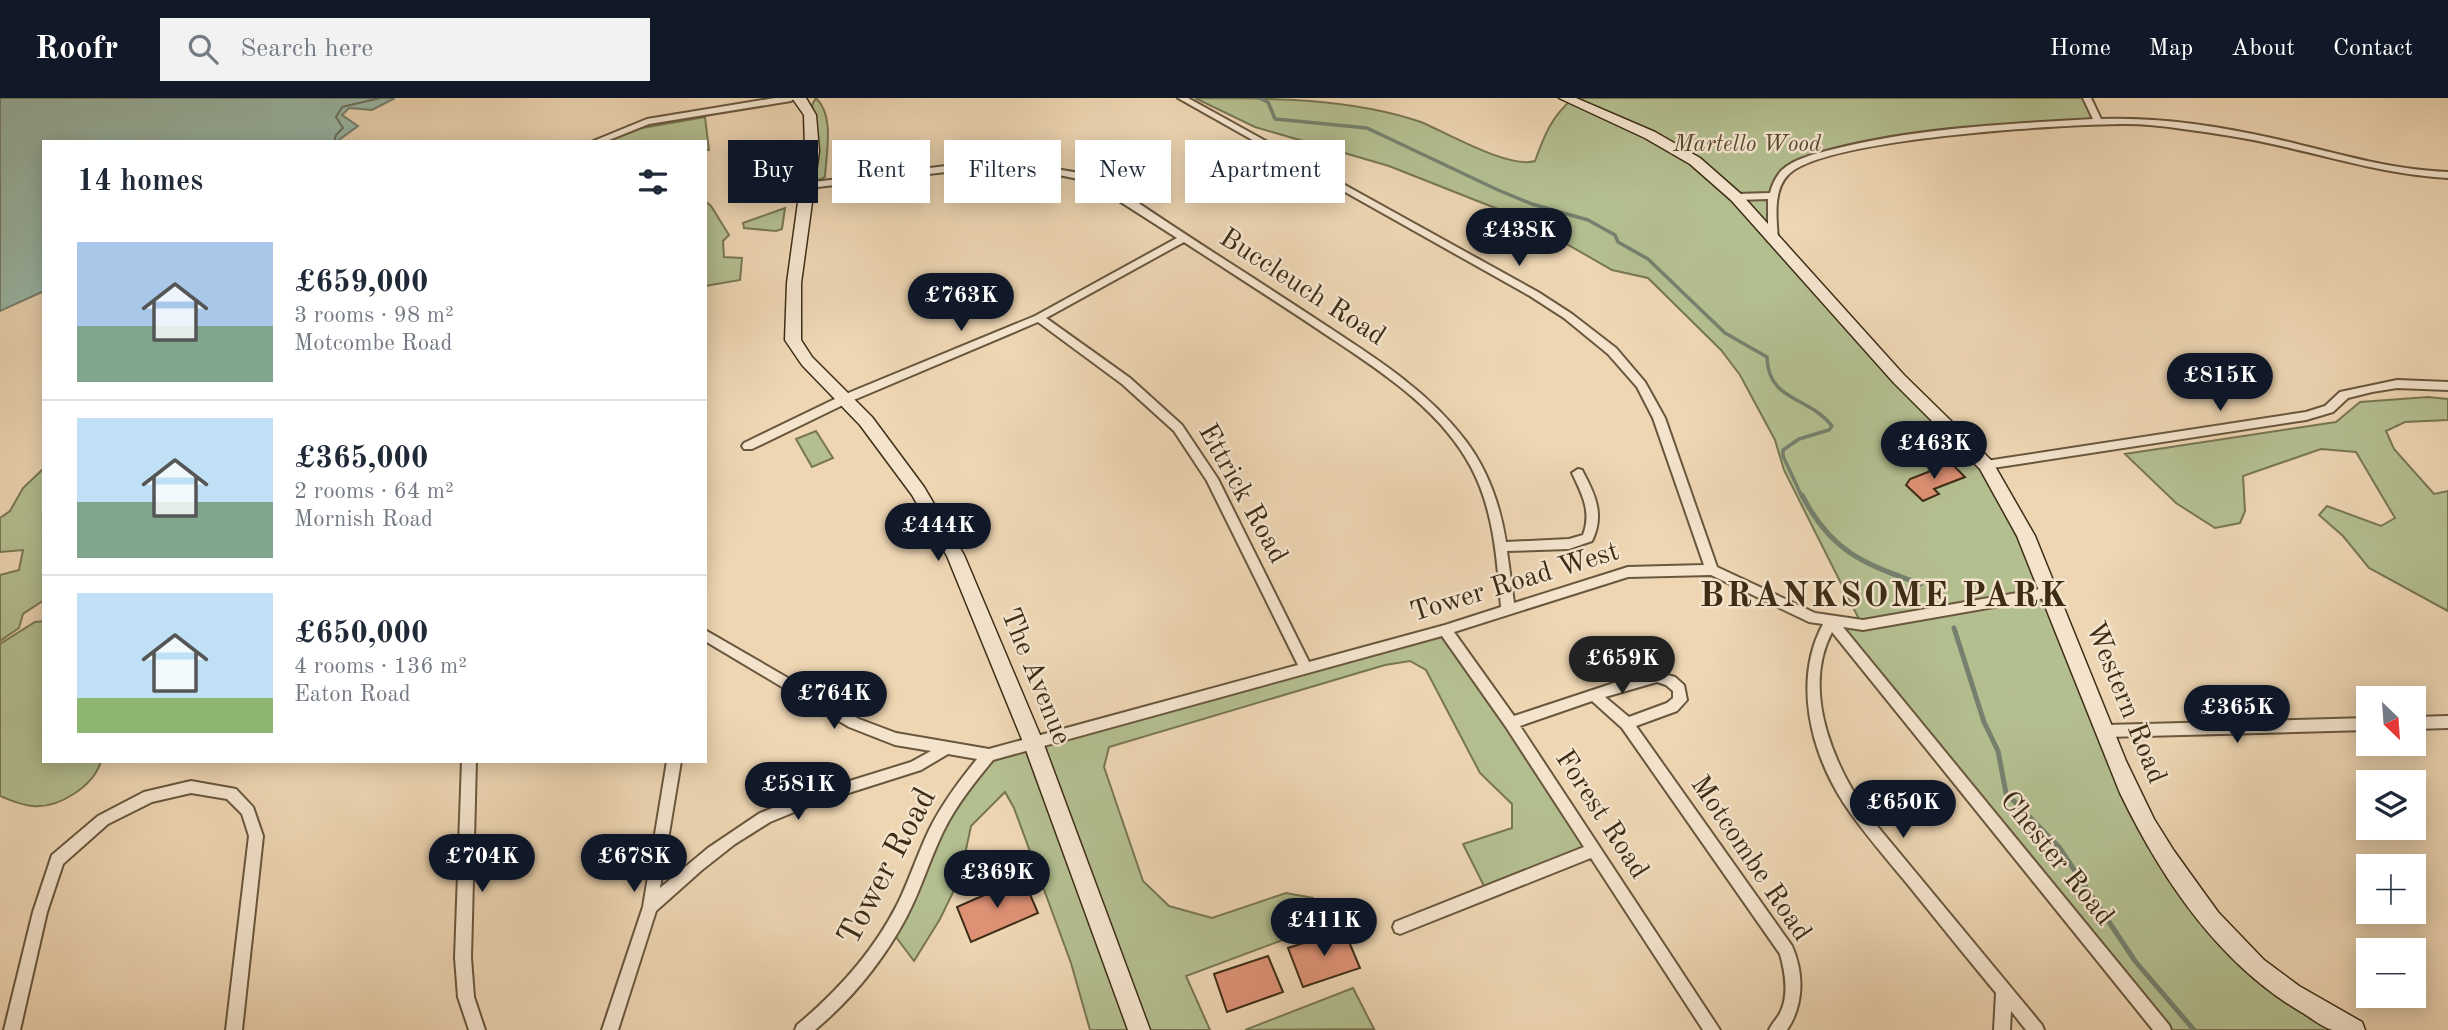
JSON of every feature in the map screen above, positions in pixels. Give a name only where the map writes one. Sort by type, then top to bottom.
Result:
[{"type":"main road","name":"The Avenue","points":[[798,98],[805,104],[810,115],[810,140]]},
{"type":"main road","name":"Western Road","points":[[1570,99],[1650,135],[1684,154],[1737,197],[1773,241],[1899,379],[1986,465],[2015,513],[2051,592],[2106,731],[2114,761],[2158,845],[2223,934],[2256,968],[2354,1030]]},
{"type":"main road","name":"The Avenue","points":[[806,203],[794,283],[793,340],[807,361],[866,421],[918,491],[955,555],[1033,741],[1139,1030]]},
{"type":"street","points":[[600,140],[647,122],[791,98]]},
{"type":"street","points":[[1182,98],[1534,294],[1568,316],[1612,351],[1641,385],[1659,418],[1712,570]]},
{"type":"street","points":[[2087,98],[2098,121]]},
{"type":"street","points":[[1773,241],[1772,196],[1787,169],[1858,146],[1982,130],[2129,121],[2211,130],[2277,142],[2348,162],[2447,176]]},
{"type":"street","name":"Buccleuch Road","points":[[818,184],[926,171],[1008,166],[1087,177],[1393,375],[1427,404],[1476,466],[1501,547],[1508,610]]},
{"type":"street","points":[[1737,197],[1772,196]]},
{"type":"street","points":[[748,446],[845,399],[1039,318],[1184,238]]},
{"type":"street","name":"Ettrick Road","points":[[1039,318],[1126,381],[1178,428],[1212,479],[1306,668]]},
{"type":"street","points":[[1986,465],[2306,416],[2329,409],[2344,395],[2372,388],[2397,384],[2448,386]]},
{"type":"street","points":[[1501,547],[1569,544],[1588,538],[1595,522],[1590,497],[1578,473]]},
{"type":"street","name":"Tower Road West","points":[[989,755],[1445,630],[1628,572],[1712,570],[1812,618],[1863,625],[2051,592]]},
{"type":"street","points":[[1831,622],[1821,636],[1813,677],[1819,732],[1843,790],[1868,825],[2036,1030]]},
{"type":"street","name":"Chester Road","points":[[1831,622],[2163,1030]]},
{"type":"street","name":"Forest Road","points":[[1445,630],[1511,723],[1712,1030]]},
{"type":"street","points":[[707,636],[854,723],[895,739],[943,750],[989,755]]},
{"type":"street","points":[[1511,723],[1657,677],[1670,681],[1679,689],[1680,700],[1672,707],[1627,724]]},
{"type":"street","name":"Motcombe Road","points":[[1594,695],[1627,724],[1787,951],[1794,985],[1791,1006],[1783,1024],[1777,1030]]},
{"type":"street","points":[[2426,723],[2448,722]]},
{"type":"street","points":[[2106,731],[2356,724]]},
{"type":"street","points":[[650,907],[736,835],[780,810],[912,768],[930,761],[943,750]]},
{"type":"street","name":"Tower Road","points":[[803,1030],[822,1015],[865,969],[901,912],[946,813],[989,755]]},
{"type":"street","points":[[469,763],[463,958],[466,997],[477,1030]]},
{"type":"street","points":[[610,1030],[650,907],[674,763]]},
{"type":"street","points":[[12,1030],[40,912],[57,860],[103,820],[149,796],[191,787],[231,793],[248,811],[256,836],[234,1030]]},
{"type":"street","points":[[1400,927],[1594,850]]},
{"type":"street","points":[[2002,1030],[2004,993]]},
{"type":"green space","points":[[816,98],[822,106],[828,135],[825,177],[819,180],[817,123],[812,105]]},
{"type":"green space","name":"Martello Wood","points":[[1195,98],[1281,99],[1366,108],[1421,122],[1494,155],[1524,162],[1535,161],[1554,119],[1574,98],[2087,98],[2098,121],[2033,125],[1858,146],[1787,169],[1772,196],[1773,241],[1973,449],[2015,513],[2114,761],[2223,934],[2354,1030],[2163,1030],[1831,622],[1862,625],[1784,470],[1775,440],[1740,375],[1721,350],[1648,278],[1612,270],[1523,219],[1389,166],[1345,153],[1345,140],[1300,140],[1255,127]]},
{"type":"green space","points":[[705,117],[709,150],[707,140],[611,140],[642,128]]},
{"type":"green space","points":[[707,203],[729,235],[723,241],[724,257],[742,258],[740,280],[707,286]]},
{"type":"green space","points":[[785,208],[782,229],[776,231],[744,228],[743,223]]},
{"type":"green space","points":[[2428,397],[2448,399],[2448,420],[2405,422],[2386,431],[2394,449],[2434,494],[2448,491],[2448,611],[2369,568],[2343,536],[2319,515],[2327,506],[2381,526],[2395,518],[2356,452],[2321,449],[2243,476],[2245,511],[2240,523],[2215,528],[2176,503],[2125,454],[2336,422],[2360,402]]},
{"type":"green space","points":[[816,431],[833,458],[812,467],[796,439]]},
{"type":"green space","points":[[42,470],[42,601],[23,614],[19,628],[0,641],[0,575],[19,570],[23,550],[0,552],[0,518],[10,511],[23,488]]},
{"type":"green space","points":[[42,621],[42,763],[100,763],[91,779],[74,794],[42,806],[32,806],[0,796],[0,644],[35,622]]},
{"type":"green space","points":[[1445,630],[1594,850],[1487,892],[1463,844],[1512,828],[1512,804],[1480,773],[1426,670],[1410,661],[1385,665],[1109,747],[1104,767],[1143,881],[1169,906],[1212,918],[1286,893],[1313,898],[1326,924],[1186,976],[1210,1030],[1090,1030],[1071,963],[1014,808],[1005,792],[971,826],[960,878],[940,919],[914,961],[890,929],[946,813],[989,755]]},
{"type":"green space","points":[[1353,988],[1374,1029],[1245,1030]]},
{"type":"water","points":[[0,98],[395,98],[372,110],[349,108],[342,115],[358,126],[339,140],[42,140],[42,292],[0,311]]},
{"type":"building","points":[[1951,463],[1965,477],[1934,489],[1939,494],[1923,501],[1906,485],[1910,479]]},
{"type":"building","points":[[1023,878],[1038,913],[971,942],[957,907]]},
{"type":"building","points":[[1344,930],[1360,968],[1303,987],[1288,948]]},
{"type":"building","points":[[1268,956],[1283,992],[1227,1012],[1214,974]]},
{"type":"waterway","points":[[1259,98],[1268,102],[1275,119],[1367,128],[1498,190],[1532,204],[1588,220],[1615,235],[1618,242],[1648,259],[1725,333],[1767,357],[1769,372],[1782,391],[1823,416],[1832,426],[1829,430],[1799,439],[1783,450],[1783,456],[1802,497]]},
{"type":"waterway","points":[[1802,495],[1813,514],[1837,543],[1882,570],[1921,584]]},
{"type":"waterway","points":[[1954,628],[1984,722],[1998,751],[2006,793],[2059,847],[2135,961],[2194,1030]]},
{"type":"district","name":"BRANKSOME PARK","points":[[1884,596]]}]
